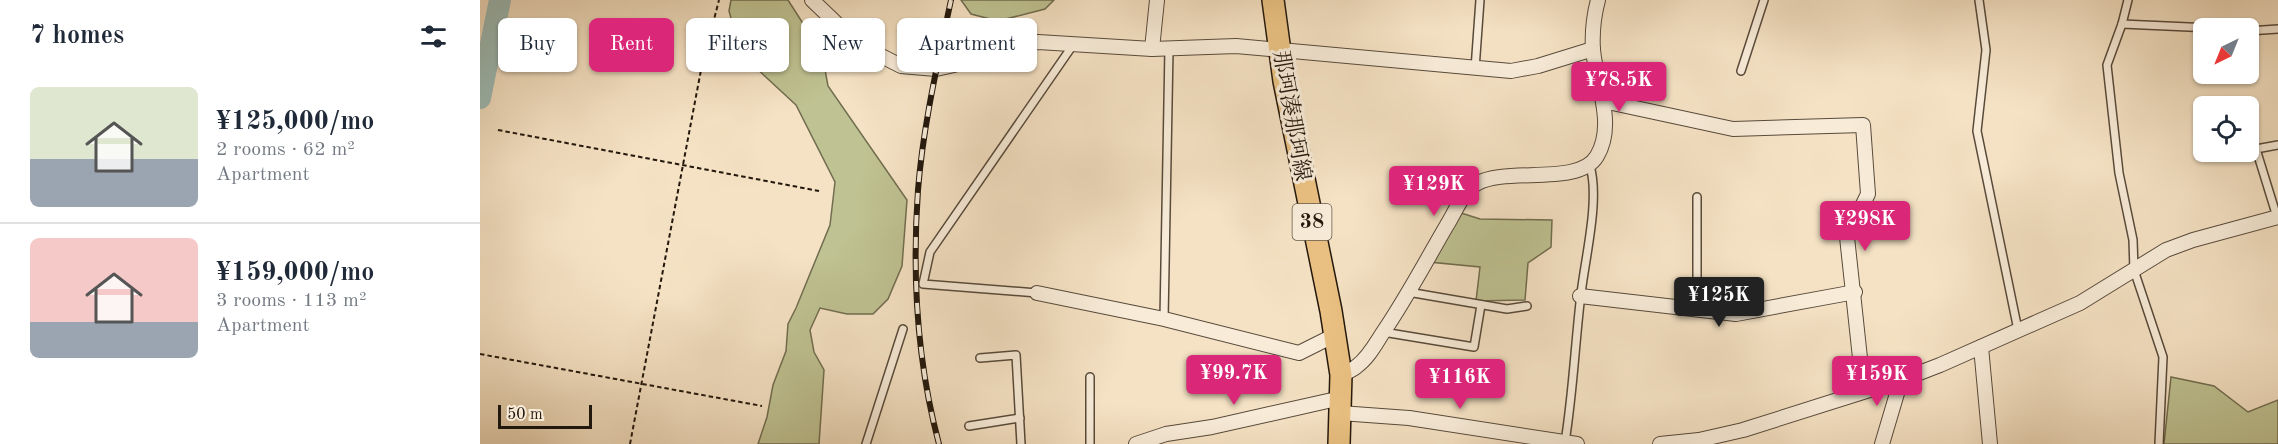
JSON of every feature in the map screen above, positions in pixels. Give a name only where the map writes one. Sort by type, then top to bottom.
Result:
[{"type":"main road","name":"那珂湊那珂線","points":[[1273,0],[1279,51],[1297,151],[1335,335],[1341,375],[1339,444]]},
{"type":"street","points":[[812,0],[858,44],[901,66],[936,69],[1001,44],[1038,42],[1152,49],[1236,46],[1510,71],[1538,66],[1593,49]]},
{"type":"street","points":[[1152,49],[1157,0]]},
{"type":"street","points":[[1341,375],[1358,366],[1383,332],[1457,208],[1476,184],[1500,177],[1559,173],[1590,166],[1597,157],[1604,134],[1603,100],[1593,49],[1598,0]]},
{"type":"street","points":[[1603,100],[1733,129],[1863,125],[1868,194],[1847,237],[1860,358],[1878,388]]},
{"type":"street","points":[[1660,444],[1719,440],[1901,380],[2080,303],[2166,250],[2193,240],[2278,217]]},
{"type":"street","points":[[1580,296],[1736,314],[1854,291]]},
{"type":"street","points":[[1037,293],[1164,319],[1299,353],[1335,335]]},
{"type":"street","points":[[1981,347],[1990,444]]},
{"type":"street","points":[[1882,444],[1901,380]]},
{"type":"street","points":[[1136,444],[1166,434],[1340,405],[1569,443]]},
{"type":"lane","points":[[1475,69],[1480,0]]},
{"type":"lane","points":[[1741,71],[1764,0]]},
{"type":"lane","points":[[1979,0],[1986,50],[1977,131],[2018,330]]},
{"type":"lane","points":[[2128,0],[2107,65],[2120,173],[2133,240],[2134,270],[2163,357],[2160,444]]},
{"type":"lane","points":[[2122,24],[2193,27]]},
{"type":"lane","points":[[2259,30],[2278,29]]},
{"type":"lane","points":[[1037,293],[923,284],[930,252],[1073,45]]},
{"type":"lane","points":[[1164,319],[1169,49]]},
{"type":"lane","points":[[2278,145],[2256,149],[2278,217]]},
{"type":"lane","points":[[1569,443],[1580,296],[1592,208],[1593,178],[1590,166]]},
{"type":"lane","points":[[1697,198],[1697,310]]},
{"type":"lane","points":[[1408,292],[1507,309],[1527,306]]},
{"type":"lane","points":[[1383,332],[1474,347],[1481,305]]},
{"type":"lane","points":[[866,444],[903,329]]},
{"type":"lane","points":[[980,358],[1016,355],[1021,444]]},
{"type":"lane","points":[[1090,376],[1090,444]]},
{"type":"lane","points":[[969,426],[1020,418]]},
{"type":"path","points":[[630,444],[701,70],[719,0]]},
{"type":"path","points":[[498,130],[819,191]]},
{"type":"path","points":[[480,354],[762,406]]},
{"type":"green space","points":[[731,0],[788,0],[801,20],[801,72],[825,72],[828,86],[907,200],[902,266],[888,299],[873,314],[847,314],[820,308],[810,330],[814,352],[824,370],[819,444],[758,444],[767,417],[773,385],[786,351],[788,324],[830,225],[835,182],[796,105],[760,72],[789,72],[789,18],[731,18],[729,11]]},
{"type":"green space","points":[[961,0],[1054,0],[1045,9],[1010,18],[986,18],[971,14]]},
{"type":"green space","points":[[1458,212],[1480,219],[1552,220],[1551,247],[1528,263],[1525,300],[1476,301],[1480,267],[1429,262]]},
{"type":"green space","points":[[2171,377],[2214,386],[2248,412],[2278,400],[2278,444],[2164,444]]},
{"type":"waterway","points":[[480,98],[500,0]]},
{"type":"railway","points":[[939,444],[921,350],[916,286],[916,222],[923,142],[951,0]]}]
